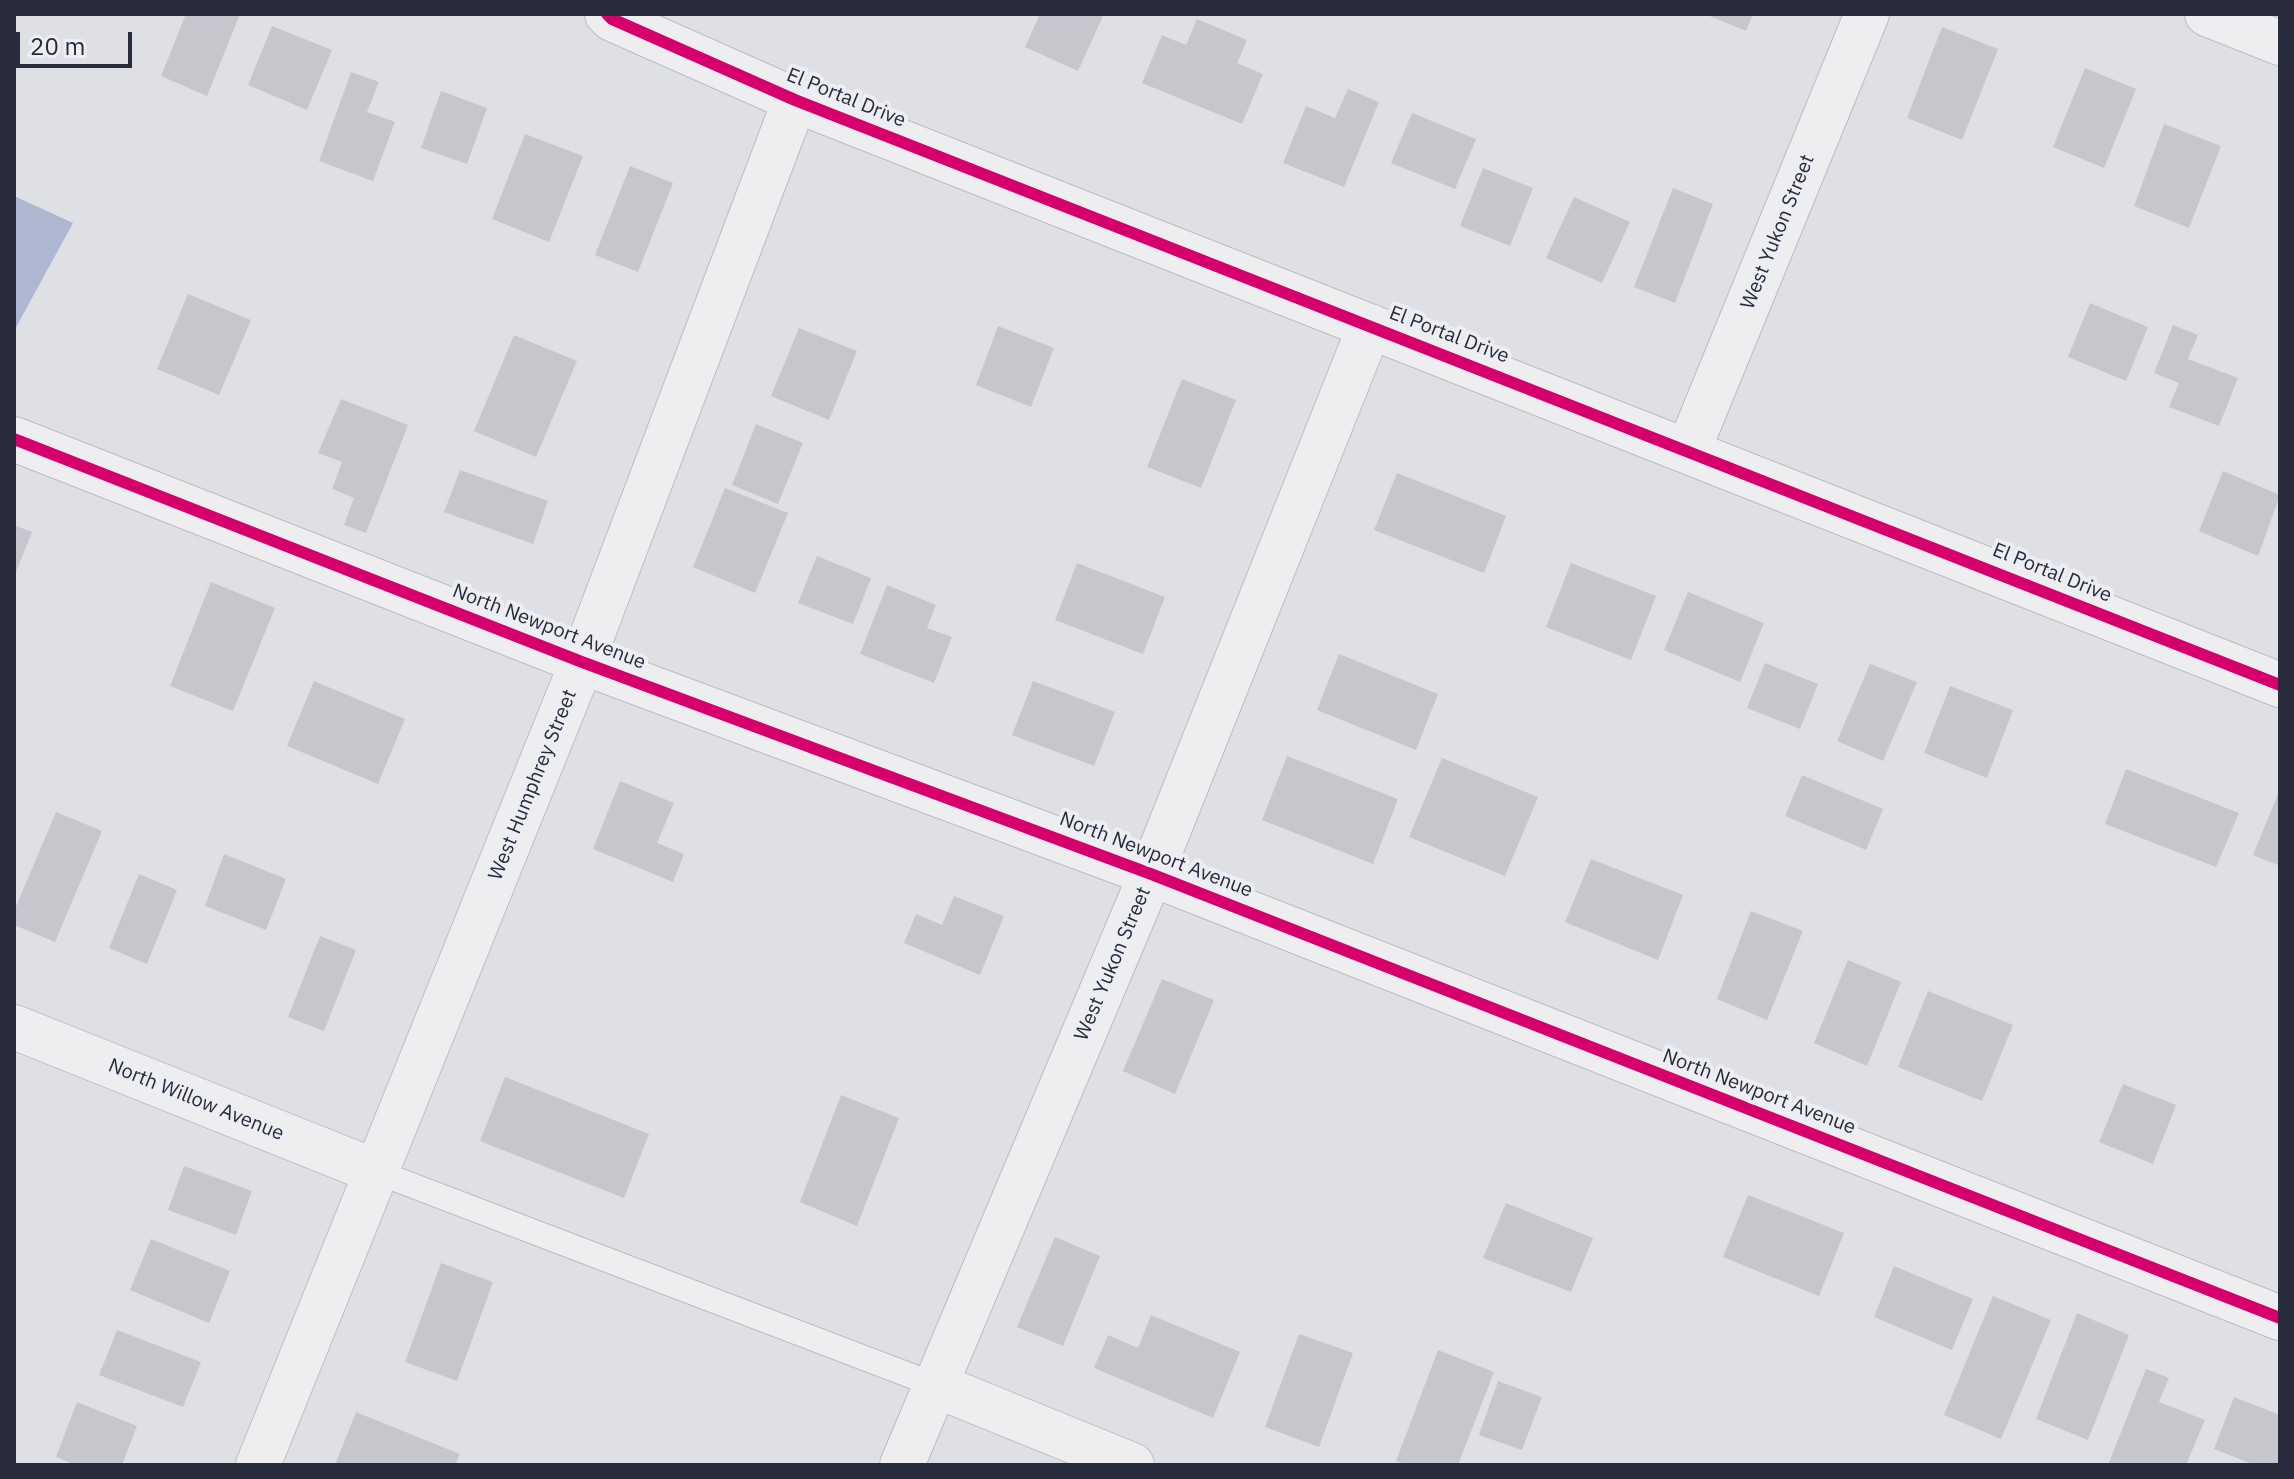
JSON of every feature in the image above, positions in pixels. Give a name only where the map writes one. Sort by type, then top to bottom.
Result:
[{"type":"street","name":"El Portal Drive","points":[[607,14],[612,19],[795,100],[2280,685]]},
{"type":"street","name":"West Yukon Street","points":[[1688,451],[1867,14]]},
{"type":"street","points":[[2207,14],[2280,43]]},
{"type":"street","name":"West Humphrey Street","points":[[258,1465],[582,662],[795,100]]},
{"type":"street","name":"West Yukon Street","points":[[902,1465],[1151,874],[1370,326]]},
{"type":"street","name":"North Newport Avenue","points":[[14,439],[582,662],[1151,874],[2280,1318]]},
{"type":"street","name":"North Willow Avenue","points":[[14,1027],[377,1172]]},
{"type":"street","points":[[935,1385],[1132,1465]]},
{"type":"lane","points":[[377,1172],[935,1385]]},
{"type":"water","points":[[14,196],[73,223],[14,331]]},
{"type":"building","points":[[186,14],[240,14],[207,96],[161,76]]},
{"type":"building","points":[[1040,14],[1104,14],[1078,71],[1025,47]]},
{"type":"building","points":[[1705,14],[1753,14],[1746,31]]},
{"type":"building","points":[[1197,19],[1247,40],[1237,63],[1263,74],[1242,124],[1142,83],[1162,35],[1186,45]]},
{"type":"building","points":[[272,26],[332,50],[307,110],[248,85]]},
{"type":"building","points":[[1942,27],[1998,49],[1962,140],[1907,118]]},
{"type":"building","points":[[2085,68],[2136,89],[2104,168],[2053,147]]},
{"type":"building","points":[[351,72],[379,82],[367,112],[395,122],[373,181],[319,161]]},
{"type":"building","points":[[1348,89],[1379,102],[1344,187],[1283,163],[1306,106],[1335,118]]},
{"type":"building","points":[[441,91],[487,108],[467,164],[421,148]]},
{"type":"building","points":[[1412,113],[1476,139],[1455,189],[1391,163]]},
{"type":"building","points":[[2164,124],[2221,146],[2189,228],[2134,206]]},
{"type":"building","points":[[525,134],[583,156],[549,242],[492,219]]},
{"type":"building","points":[[630,166],[673,183],[638,272],[595,255]]},
{"type":"building","points":[[1483,168],[1533,188],[1510,246],[1460,226]]},
{"type":"building","points":[[1673,188],[1713,204],[1675,303],[1634,287]]},
{"type":"building","points":[[1574,197],[1630,222],[1602,283],[1546,258]]},
{"type":"building","points":[[188,294],[251,320],[219,395],[157,369]]},
{"type":"building","points":[[2090,303],[2148,327],[2126,381],[2068,357]]},
{"type":"building","points":[[2173,325],[2198,335],[2188,359],[2238,378],[2219,426],[2169,407],[2179,383],[2154,373]]},
{"type":"building","points":[[998,326],[1054,348],[1031,407],[976,385]]},
{"type":"building","points":[[799,328],[857,351],[829,420],[771,396]]},
{"type":"building","points":[[514,335],[577,361],[536,457],[474,431]]},
{"type":"building","points":[[1182,379],[1236,400],[1201,488],[1147,467]]},
{"type":"building","points":[[341,399],[408,425],[366,533],[344,525],[354,498],[332,489],[342,462],[318,453]]},
{"type":"building","points":[[756,424],[803,443],[778,504],[732,485]]},
{"type":"building","points":[[460,470],[548,501],[533,544],[444,512]]},
{"type":"building","points":[[2223,471],[2280,495],[2258,556],[2199,531]]},
{"type":"building","points":[[1397,473],[1506,516],[1484,573],[1374,530]]},
{"type":"building","points":[[725,488],[788,513],[755,593],[693,567]]},
{"type":"building","points":[[14,525],[32,532],[14,577]]},
{"type":"building","points":[[817,556],[871,578],[853,624],[798,603]]},
{"type":"building","points":[[1077,563],[1165,597],[1143,654],[1055,620]]},
{"type":"building","points":[[1571,563],[1656,596],[1631,660],[1546,627]]},
{"type":"building","points":[[211,582],[275,608],[233,711],[170,686]]},
{"type":"building","points":[[887,585],[936,605],[927,628],[952,637],[934,683],[860,654]]},
{"type":"building","points":[[1688,592],[1764,623],[1740,682],[1664,650]]},
{"type":"building","points":[[1339,654],[1438,694],[1416,750],[1317,710]]},
{"type":"building","points":[[1765,663],[1818,684],[1800,729],[1747,708]]},
{"type":"building","points":[[1870,664],[1917,682],[1883,761],[1837,741]]},
{"type":"building","points":[[314,681],[405,719],[378,784],[287,746]]},
{"type":"building","points":[[1033,681],[1115,712],[1094,766],[1012,735]]},
{"type":"building","points":[[1950,686],[2013,710],[1987,778],[1924,753]]},
{"type":"building","points":[[1287,756],[1398,799],[1373,864],[1262,820]]},
{"type":"building","points":[[1442,758],[1538,797],[1505,876],[1409,837]]},
{"type":"building","points":[[2126,769],[2239,813],[2216,867],[2105,824]]},
{"type":"building","points":[[1802,775],[1883,809],[1866,850],[1785,816]]},
{"type":"building","points":[[620,781],[674,803],[657,843],[684,854],[673,882],[593,849]]},
{"type":"building","points":[[2280,789],[2280,866],[2253,855]]},
{"type":"building","points":[[56,812],[102,831],[55,942],[14,925],[14,911]]},
{"type":"building","points":[[224,854],[286,879],[266,930],[205,906]]},
{"type":"building","points":[[1591,859],[1683,895],[1658,960],[1565,922]]},
{"type":"building","points":[[139,874],[177,890],[147,964],[109,948]]},
{"type":"building","points":[[954,896],[1004,916],[980,975],[904,943],[916,914],[942,925]]},
{"type":"building","points":[[1751,911],[1803,931],[1767,1020],[1717,999]]},
{"type":"building","points":[[320,936],[356,950],[324,1031],[288,1017]]},
{"type":"building","points":[[1848,960],[1901,982],[1867,1066],[1814,1043]]},
{"type":"building","points":[[1162,979],[1214,1000],[1175,1094],[1123,1071]]},
{"type":"building","points":[[1928,991],[2013,1025],[1982,1101],[1898,1067]]},
{"type":"building","points":[[505,1077],[649,1134],[624,1198],[480,1141]]},
{"type":"building","points":[[2123,1084],[2176,1105],[2153,1164],[2099,1142]]},
{"type":"building","points":[[841,1095],[899,1118],[857,1226],[800,1202]]},
{"type":"building","points":[[184,1166],[252,1191],[236,1235],[168,1210]]},
{"type":"building","points":[[1748,1195],[1844,1233],[1819,1296],[1723,1257]]},
{"type":"building","points":[[1506,1203],[1593,1238],[1571,1292],[1483,1258]]},
{"type":"building","points":[[1055,1237],[1100,1256],[1063,1346],[1017,1327]]},
{"type":"building","points":[[151,1239],[230,1271],[209,1323],[130,1290]]},
{"type":"building","points":[[441,1263],[493,1282],[457,1381],[405,1362]]},
{"type":"building","points":[[1894,1266],[1973,1299],[1952,1350],[1874,1317]]},
{"type":"building","points":[[1993,1296],[2051,1320],[2001,1439],[1944,1415]]},
{"type":"building","points":[[2077,1313],[2129,1335],[2088,1440],[2036,1419]]},
{"type":"building","points":[[1151,1315],[1240,1352],[1213,1418],[1094,1368],[1108,1335],[1138,1348]]},
{"type":"building","points":[[117,1330],[201,1362],[183,1407],[99,1375]]},
{"type":"building","points":[[1299,1334],[1353,1353],[1319,1447],[1265,1427]]},
{"type":"building","points":[[1438,1350],[1494,1372],[1458,1465],[1407,1465],[1396,1461]]},
{"type":"building","points":[[2146,1369],[2169,1378],[2159,1402],[2205,1420],[2186,1465],[2108,1465]]},
{"type":"building","points":[[1498,1381],[1542,1397],[1522,1450],[1479,1435]]},
{"type":"building","points":[[2234,1397],[2280,1415],[2280,1465],[2255,1465],[2214,1449]]},
{"type":"building","points":[[77,1402],[137,1426],[122,1465],[76,1465],[56,1457]]},
{"type":"building","points":[[356,1412],[460,1454],[455,1465],[335,1465]]},
{"type":"cycle path","points":[[607,14],[612,19],[795,100],[2280,685]]},
{"type":"cycle path","points":[[14,439],[582,662],[1151,874],[2280,1318]]}]
